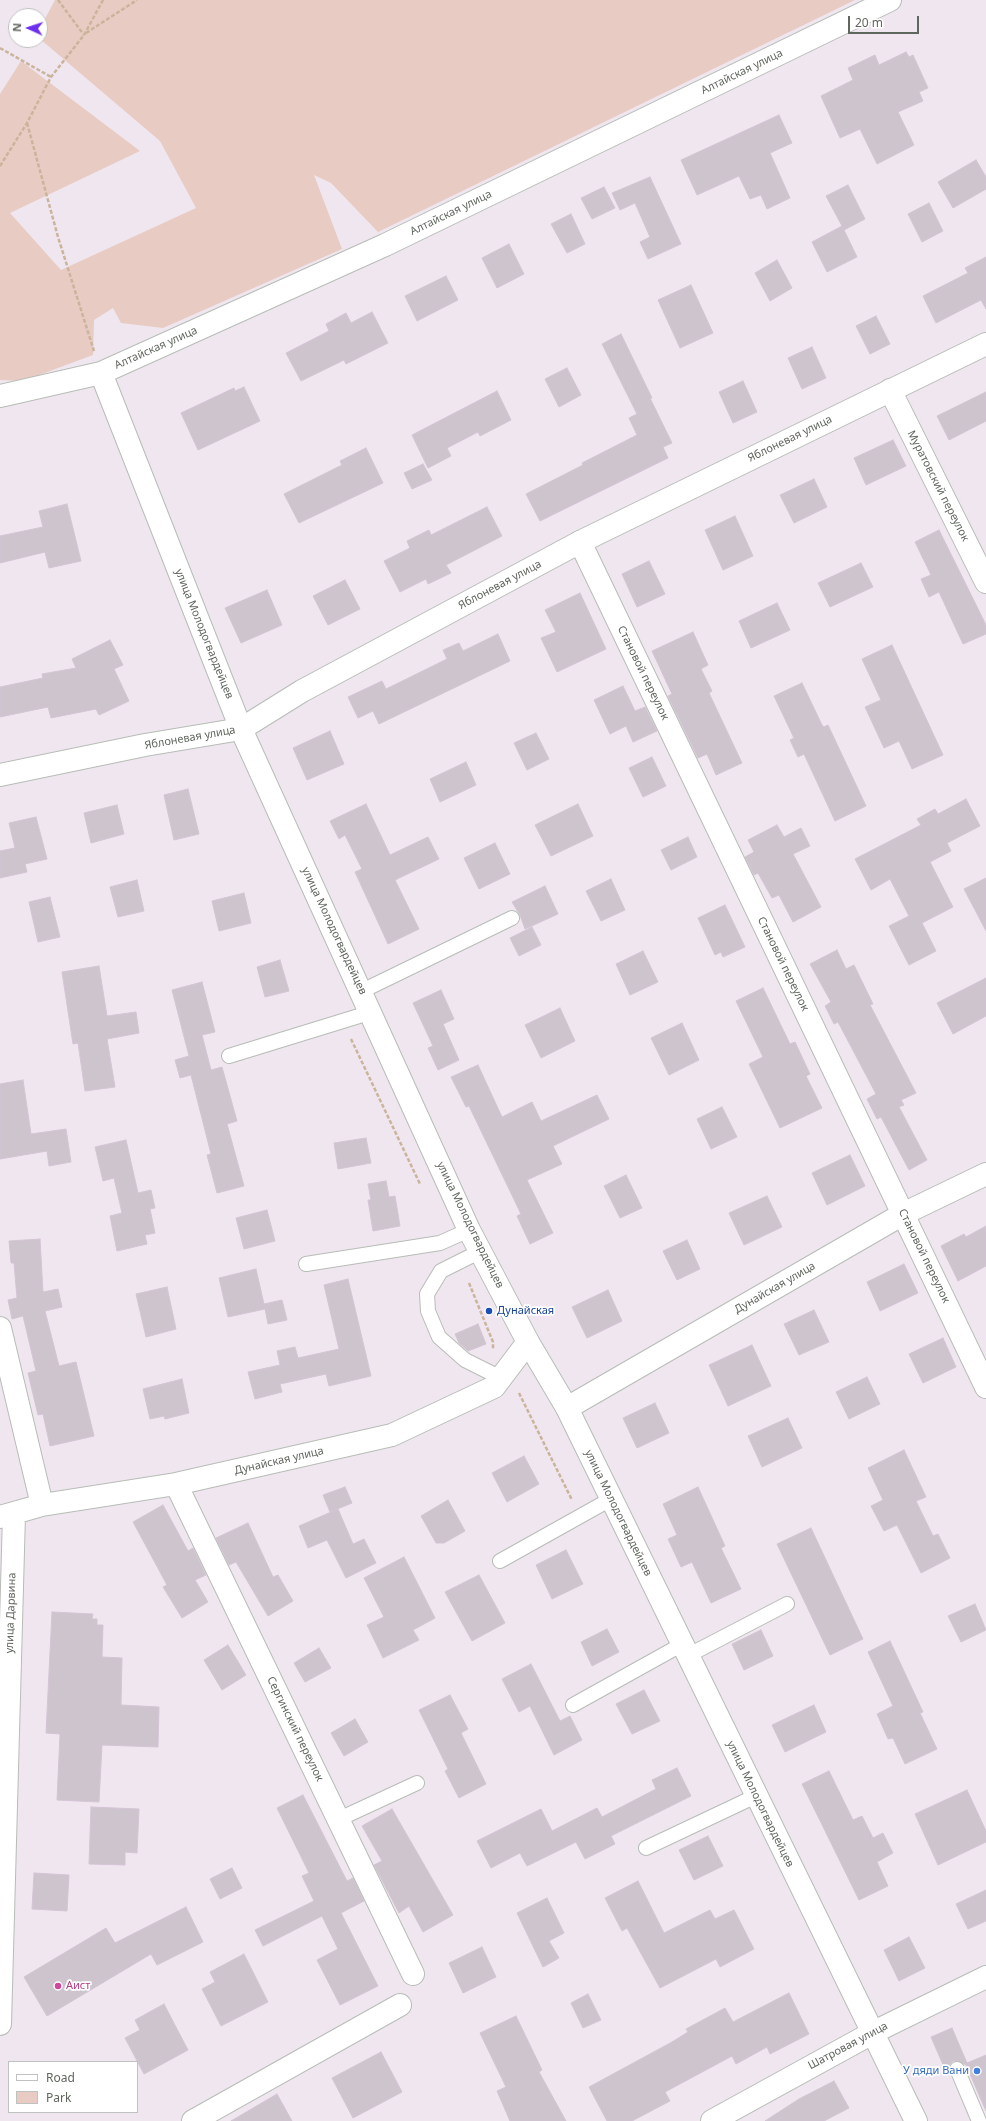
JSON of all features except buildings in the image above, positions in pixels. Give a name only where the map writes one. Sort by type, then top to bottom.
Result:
[{"type":"street","name":"Алтайская улица","points":[[0,396],[101,373],[386,245],[890,0]]},
{"type":"street","name":"Яблоневая улица","points":[[0,775],[145,745],[242,729],[302,691],[580,542],[986,344]]},
{"type":"street","name":"улица Молодогвардейцев","points":[[101,373],[242,729],[470,1230],[528,1342],[567,1408],[684,1650],[874,2032],[916,2121]]},
{"type":"street","name":"Муратовский переулок","points":[[890,390],[986,582]]},
{"type":"street","name":"Становой переулок","points":[[580,542],[986,1387]]},
{"type":"street","name":"Дунайская улица","points":[[567,1408],[903,1214],[986,1174]]},
{"type":"street","points":[[0,1328],[42,1505]]},
{"type":"street","name":"Дунайская улица","points":[[7,1516],[42,1505],[176,1484],[392,1435],[494,1387],[528,1342]]},
{"type":"street","name":"Сергинский переулок","points":[[176,1484],[414,1974]]},
{"type":"street","name":"улица Дарвина","points":[[0,2024],[7,1516]]},
{"type":"street","name":"Шатровая улица","points":[[712,2121],[874,2032],[986,1977]]},
{"type":"street","points":[[193,2121],[400,2005]]},
{"type":"lane","points":[[362,991],[512,918]]},
{"type":"lane","points":[[229,1056],[372,1012]]},
{"type":"lane","points":[[306,1264],[440,1243],[470,1230]]},
{"type":"lane","points":[[481,1251],[441,1271],[427,1294],[428,1311],[439,1337],[465,1360],[501,1378]]},
{"type":"lane","points":[[500,1561],[611,1499]]},
{"type":"lane","points":[[574,1705],[684,1650],[787,1604]]},
{"type":"lane","points":[[339,1820],[417,1783]]},
{"type":"lane","points":[[646,1848],[756,1796]]},
{"type":"lane","points":[[957,2069],[979,2121]]},
{"type":"path","points":[[58,0],[84,35]]},
{"type":"path","points":[[0,166],[27,123],[51,77],[84,35],[103,0]]},
{"type":"path","points":[[84,35],[137,0]]},
{"type":"path","points":[[0,48],[51,77]]},
{"type":"path","points":[[27,123],[58,237],[101,373]]},
{"type":"green space","points":[[55,0],[855,0],[378,232],[331,183],[314,175],[342,249],[163,328],[121,323],[113,308],[94,320],[93,355],[23,381],[0,380],[0,94],[21,61],[140,151],[10,213],[61,270],[196,208],[160,141],[48,46],[48,13]]},
{"type":"place","name":"Дунайская","points":[[489,1311]]},
{"type":"place","name":"Аист","points":[[58,1986]]},
{"type":"place","name":"У дяди Вани","points":[[977,2071]]}]
